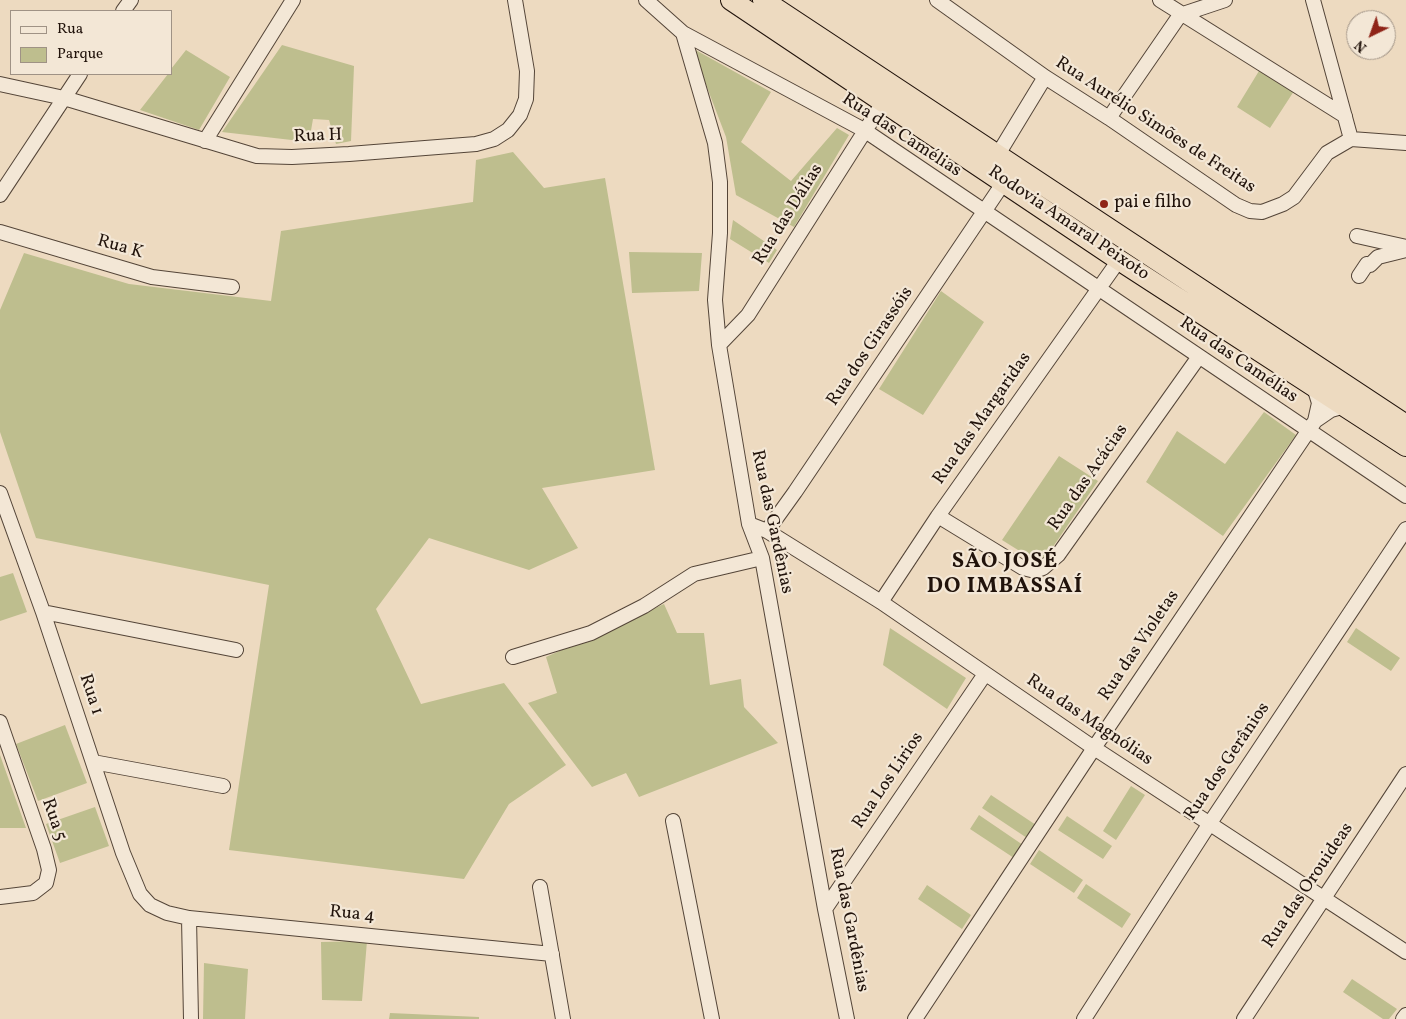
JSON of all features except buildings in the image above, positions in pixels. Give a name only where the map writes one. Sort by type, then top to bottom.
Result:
[{"type":"highway","name":"Rodovia Amaral Peixoto","points":[[731,0],[1120,260],[1406,446]]},
{"type":"highway","name":"Rodovia Amaral Peixoto","points":[[763,0],[996,156],[1406,425]]},
{"type":"street","points":[[205,141],[293,0]]},
{"type":"street","name":"Rua H","points":[[0,84],[64,98],[257,156],[292,157],[476,144],[494,139],[508,130],[520,115],[526,99],[527,71],[515,0]]},
{"type":"street","name":"Rua das Camélias","points":[[646,0],[683,33],[864,130],[1198,358],[1312,426],[1406,496]]},
{"type":"street","name":"Rua Aurélio Simões de Freitas","points":[[937,0],[1045,77],[1109,118],[1236,205],[1250,211],[1262,212],[1283,204],[1294,197],[1327,153],[1351,139]]},
{"type":"street","points":[[1160,0],[1180,15],[1345,116]]},
{"type":"street","points":[[1176,0],[1180,15]]},
{"type":"street","points":[[1109,118],[1180,15],[1225,0]]},
{"type":"street","points":[[1312,0],[1351,139],[1406,143]]},
{"type":"street","name":"Rua das Gardênias","points":[[683,33],[716,143],[719,172],[720,234],[715,300],[719,345],[749,524],[762,558],[825,909],[847,1019]]},
{"type":"street","points":[[0,195],[79,75]]},
{"type":"street","points":[[996,156],[1045,77]]},
{"type":"street","name":"Rua das Dálias","points":[[719,345],[748,315],[884,101]]},
{"type":"street","name":"Rua dos Girassóis","points":[[766,531],[796,492],[1004,182]]},
{"type":"street","name":"Rua K","points":[[0,232],[152,277],[232,287]]},
{"type":"street","points":[[1357,236],[1406,248]]},
{"type":"street","points":[[1359,276],[1367,264],[1370,265],[1378,257],[1406,248]]},
{"type":"street","name":"Rua das Margaridas","points":[[881,602],[938,516],[1120,260]]},
{"type":"street","name":"Rua das Acácias","points":[[938,516],[1022,568],[1035,570],[1043,568],[1058,555],[1198,358]]},
{"type":"street","name":"Rua das Violetas","points":[[1312,426],[1319,402],[1314,386]]},
{"type":"street","name":"Rua das Violetas","points":[[915,1019],[1094,748],[1312,426],[1331,410],[1345,406]]},
{"type":"street","name":"Rua 1","points":[[0,493],[43,612],[133,877],[140,894],[150,906]]},
{"type":"street","name":"Rua das Magnólias","points":[[749,524],[766,531],[881,602],[1094,748],[1406,952]]},
{"type":"street","name":"Rua dos Gerânios","points":[[1084,1019],[1210,823],[1406,529]]},
{"type":"street","points":[[513,657],[591,633],[678,587],[694,574],[762,558]]},
{"type":"street","points":[[43,612],[236,650]]},
{"type":"street","name":"Rua Los Lirios","points":[[825,909],[985,674]]},
{"type":"street","name":"Rua 5","points":[[0,722],[44,849],[49,870],[46,883],[33,893],[0,897]]},
{"type":"street","points":[[93,762],[223,786]]},
{"type":"street","name":"Rua das Orouideas","points":[[1244,1019],[1406,774]]},
{"type":"street","points":[[673,821],[712,1019]]},
{"type":"street","points":[[540,887],[563,1019]]},
{"type":"street","name":"Rua 4","points":[[150,906],[167,913],[189,918],[552,954]]},
{"type":"street","points":[[189,918],[191,1019]]},
{"type":"street","points":[[1404,1019],[1406,1015]]},
{"type":"green space","points":[[282,45],[354,66],[351,141],[336,144],[329,120],[313,119],[309,142],[222,132]]},
{"type":"green space","points":[[692,48],[771,92],[741,142],[791,181],[837,128],[849,135],[794,227],[736,195],[726,137]]},
{"type":"green space","points":[[186,50],[230,77],[199,130],[140,110],[167,75],[172,75],[172,68]]},
{"type":"green space","points":[[1262,66],[1296,88],[1270,128],[1237,107]]},
{"type":"green space","points":[[513,152],[544,188],[605,178],[655,470],[542,488],[578,548],[529,570],[429,538],[376,609],[421,704],[504,683],[566,765],[509,804],[464,879],[229,850],[269,585],[36,538],[0,432],[0,310],[24,253],[129,284],[271,301],[281,231],[473,202],[476,160]]},
{"type":"green space","points":[[733,220],[777,250],[769,263],[730,239]]},
{"type":"green space","points":[[629,252],[702,253],[699,291],[632,293]]},
{"type":"green space","points":[[941,291],[984,322],[923,415],[879,389]]},
{"type":"green space","points":[[1264,412],[1296,435],[1223,536],[1146,482],[1177,431],[1225,464]]},
{"type":"green space","points":[[1059,456],[1098,481],[1046,557],[1034,560],[1002,540]]},
{"type":"green space","points":[[13,573],[27,612],[0,621],[0,577]]},
{"type":"green space","points":[[664,604],[677,633],[704,633],[710,685],[741,679],[744,707],[778,743],[639,797],[626,773],[592,787],[528,703],[557,693],[546,657]]},
{"type":"green space","points":[[890,628],[966,678],[947,709],[883,665]]},
{"type":"green space","points":[[1356,628],[1400,658],[1391,671],[1347,642]]},
{"type":"green space","points":[[65,725],[87,783],[38,801],[16,744]]},
{"type":"green space","points":[[0,755],[26,828],[0,828]]},
{"type":"green space","points":[[1131,786],[1145,795],[1116,840],[1103,831]]},
{"type":"green space","points":[[991,795],[1036,825],[1027,838],[982,808]]},
{"type":"green space","points":[[95,807],[109,846],[60,863],[46,824]]},
{"type":"green space","points":[[979,815],[1023,845],[1014,858],[970,829]]},
{"type":"green space","points":[[1067,816],[1112,846],[1103,859],[1058,830]]},
{"type":"green space","points":[[1039,850],[1083,880],[1074,893],[1030,864]]},
{"type":"green space","points":[[1086,884],[1131,914],[1122,928],[1077,898]]},
{"type":"green space","points":[[927,885],[971,915],[962,929],[918,899]]},
{"type":"green space","points":[[367,941],[362,1001],[322,1000],[321,942]]},
{"type":"green space","points":[[204,963],[248,969],[245,1019],[203,1019]]},
{"type":"green space","points":[[1352,979],[1397,1009],[1389,1019],[1383,1019],[1343,992]]},
{"type":"green space","points":[[390,1013],[479,1017],[479,1019],[389,1019]]},
{"type":"place","name":"pai e filho","points":[[1104,204]]},
{"type":"district","name":"SÃO JOSÉ DO IMBASSAÍ","points":[[1005,576]]}]
